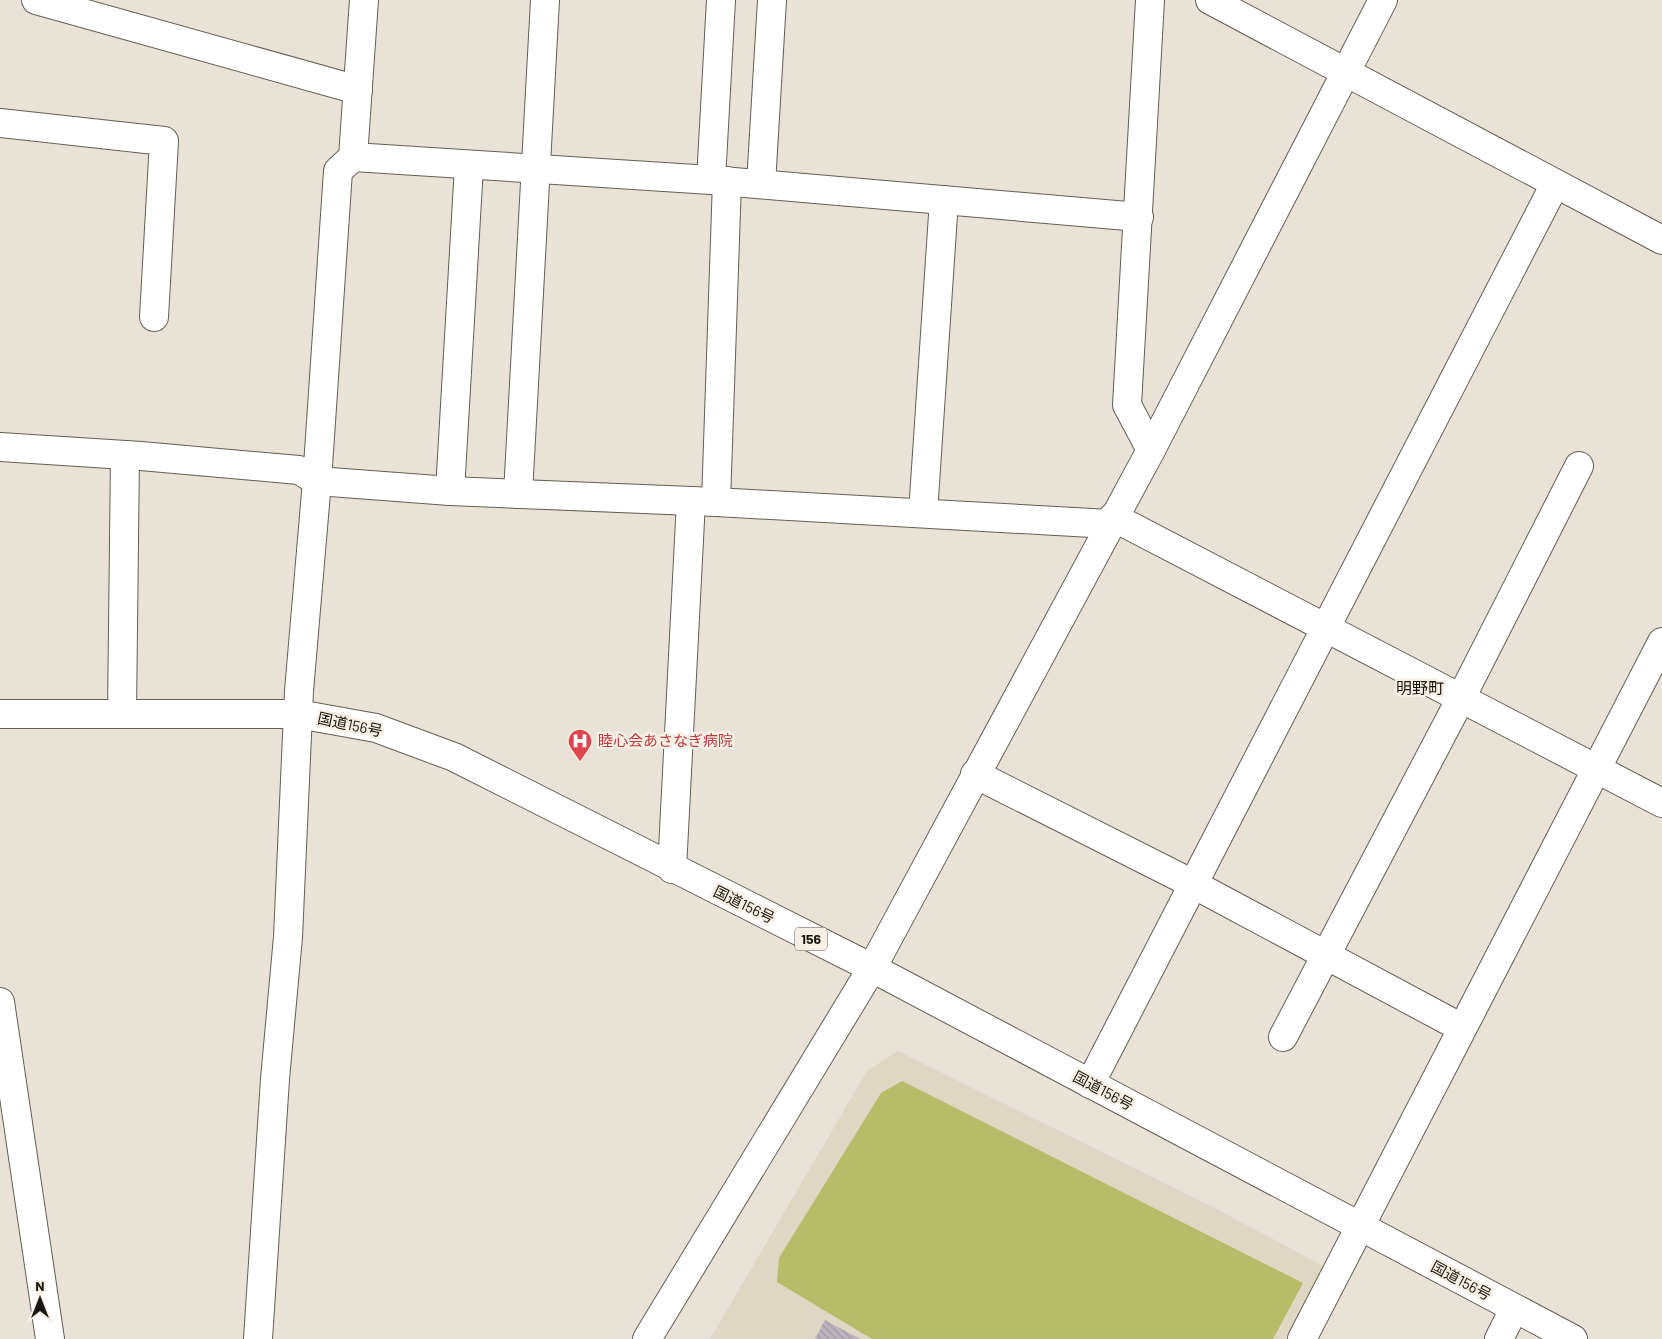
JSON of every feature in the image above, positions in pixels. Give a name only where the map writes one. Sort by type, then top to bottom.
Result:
[{"type":"main road","points":[[36,0],[358,90]]},
{"type":"main road","points":[[258,1339],[275,1079],[288,937],[298,714],[317,481],[338,171],[353,157],[364,0]]},
{"type":"main road","points":[[518,494],[545,0]]},
{"type":"main road","points":[[672,869],[703,501],[719,180],[721,0]]},
{"type":"main road","points":[[761,184],[772,0]]},
{"type":"main road","points":[[1150,0],[1127,405],[1151,450]]},
{"type":"main road","points":[[1210,0],[1662,240]]},
{"type":"main road","points":[[647,1339],[872,968],[1151,450],[1383,0]]},
{"type":"main road","points":[[0,123],[164,141],[154,317]]},
{"type":"main road","points":[[353,157],[469,166],[719,180],[1139,217]]},
{"type":"main road","points":[[450,491],[469,166]]},
{"type":"main road","points":[[1090,1084],[1555,184]]},
{"type":"main road","points":[[922,513],[944,200]]},
{"type":"main road","points":[[0,447],[125,455],[299,470],[317,481],[450,491],[1112,521],[1327,628],[1460,700],[1662,803]]},
{"type":"main road","points":[[122,714],[125,455]]},
{"type":"main road","points":[[1283,1037],[1460,700],[1579,466]]},
{"type":"main road","points":[[1302,1339],[1595,768],[1662,642]]},
{"type":"main road","name":"国道156号","points":[[0,714],[298,714],[376,728],[454,757],[672,869],[872,968],[1360,1228],[1573,1339]]},
{"type":"main road","points":[[975,774],[1193,884],[1462,1028]]},
{"type":"main road","points":[[0,1002],[50,1339]]},
{"type":"main road","points":[[1499,1339],[1514,1309]]},
{"type":"shaded area","points":[[898,1051],[1213,1207],[1334,1272],[1299,1339],[710,1339],[867,1071]]},
{"type":"green space","points":[[902,1081],[1303,1283],[1273,1339],[872,1339],[777,1282],[779,1258],[881,1093]]},
{"type":"building","points":[[825,1320],[860,1339],[815,1339]]},
{"type":"place","name":"睦心会あさなぎ病院","points":[[580,762]]},
{"type":"district","name":"明野町","points":[[1420,688]]}]
